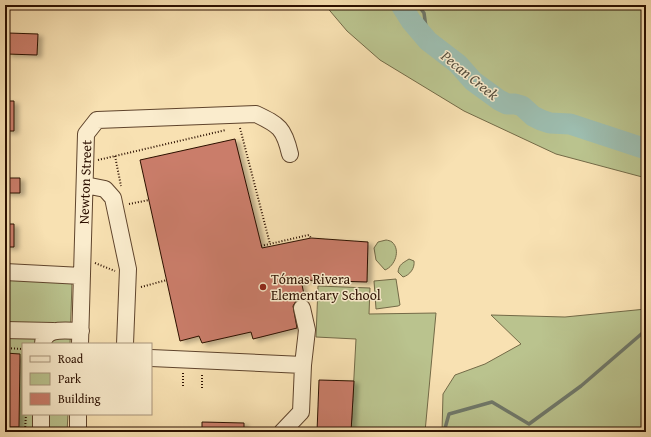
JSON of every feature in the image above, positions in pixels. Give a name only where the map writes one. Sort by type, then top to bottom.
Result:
[{"type":"street","name":"Newton Street","points":[[80,337],[86,134],[98,120],[256,114],[275,123],[286,137],[290,154]]},
{"type":"street","points":[[85,185],[105,189],[113,198],[128,269],[125,343]]},
{"type":"street","points":[[5,272],[82,276]]},
{"type":"street","points":[[282,432],[301,412],[303,365],[307,330],[302,308]]},
{"type":"street","points":[[5,330],[53,331],[80,337]]},
{"type":"street","points":[[43,343],[43,340],[47,334],[53,331]]},
{"type":"street","points":[[152,358],[303,365]]},
{"type":"street","points":[[41,415],[41,432]]},
{"type":"street","points":[[78,415],[78,432]]},
{"type":"path","points":[[237,127],[241,128],[270,244]]},
{"type":"path","points":[[97,160],[229,129]]},
{"type":"path","points":[[115,156],[122,188]]},
{"type":"path","points":[[125,205],[149,200]]},
{"type":"path","points":[[262,246],[309,235],[311,238]]},
{"type":"path","points":[[92,262],[115,270]]},
{"type":"path","points":[[140,287],[167,280]]},
{"type":"path","points":[[5,348],[22,348]]},
{"type":"path","points":[[183,371],[183,388]]},
{"type":"path","points":[[202,371],[202,388]]},
{"type":"path","points":[[5,430],[26,431],[26,415]]},
{"type":"green space","points":[[325,5],[646,5],[646,178],[556,154],[464,111],[380,60],[347,31]]},
{"type":"green space","points":[[386,240],[395,245],[396,258],[392,265],[385,270],[376,260],[374,248],[378,242]]},
{"type":"green space","points":[[409,259],[414,261],[413,269],[410,273],[403,277],[398,272],[399,267]]},
{"type":"green space","points":[[5,279],[72,282],[70,343],[22,343],[22,415],[68,415],[67,432],[5,432]]},
{"type":"green space","points":[[396,279],[400,305],[376,309],[374,281]]},
{"type":"green space","points":[[318,286],[370,288],[369,314],[436,313],[425,432],[351,432],[356,339],[316,337]]},
{"type":"green space","points":[[646,309],[646,432],[442,432],[443,394],[455,375],[485,364],[521,344],[491,315],[565,317]]},
{"type":"building","points":[[8,33],[38,34],[37,55],[7,54]]},
{"type":"building","points":[[5,101],[14,101],[14,131],[5,131]]},
{"type":"building","points":[[235,139],[262,248],[311,238],[368,242],[367,282],[301,280],[305,299],[296,301],[293,306],[297,328],[253,339],[251,332],[202,343],[199,336],[180,341],[140,160]]},
{"type":"building","points":[[5,178],[20,178],[20,193],[5,193]]},
{"type":"building","points":[[5,224],[14,224],[14,247],[5,247]]},
{"type":"building","points":[[5,353],[20,354],[19,427],[5,427]]},
{"type":"building","points":[[319,380],[354,381],[351,432],[317,432]]},
{"type":"building","points":[[202,422],[244,423],[244,432],[202,432]]},
{"type":"waterway","name":"Pecan Creek","points":[[401,5],[411,21],[428,41],[458,64],[473,81],[499,100],[507,104],[522,106],[533,116],[541,120],[550,123],[570,124],[646,149]]},
{"type":"waterway","points":[[418,5],[424,13],[428,41]]},
{"type":"waterway","points":[[444,432],[449,414],[492,402],[529,424],[581,386],[646,330]]},
{"type":"place","name":"Tómas Rivera Elementary School","points":[[263,287]]}]
